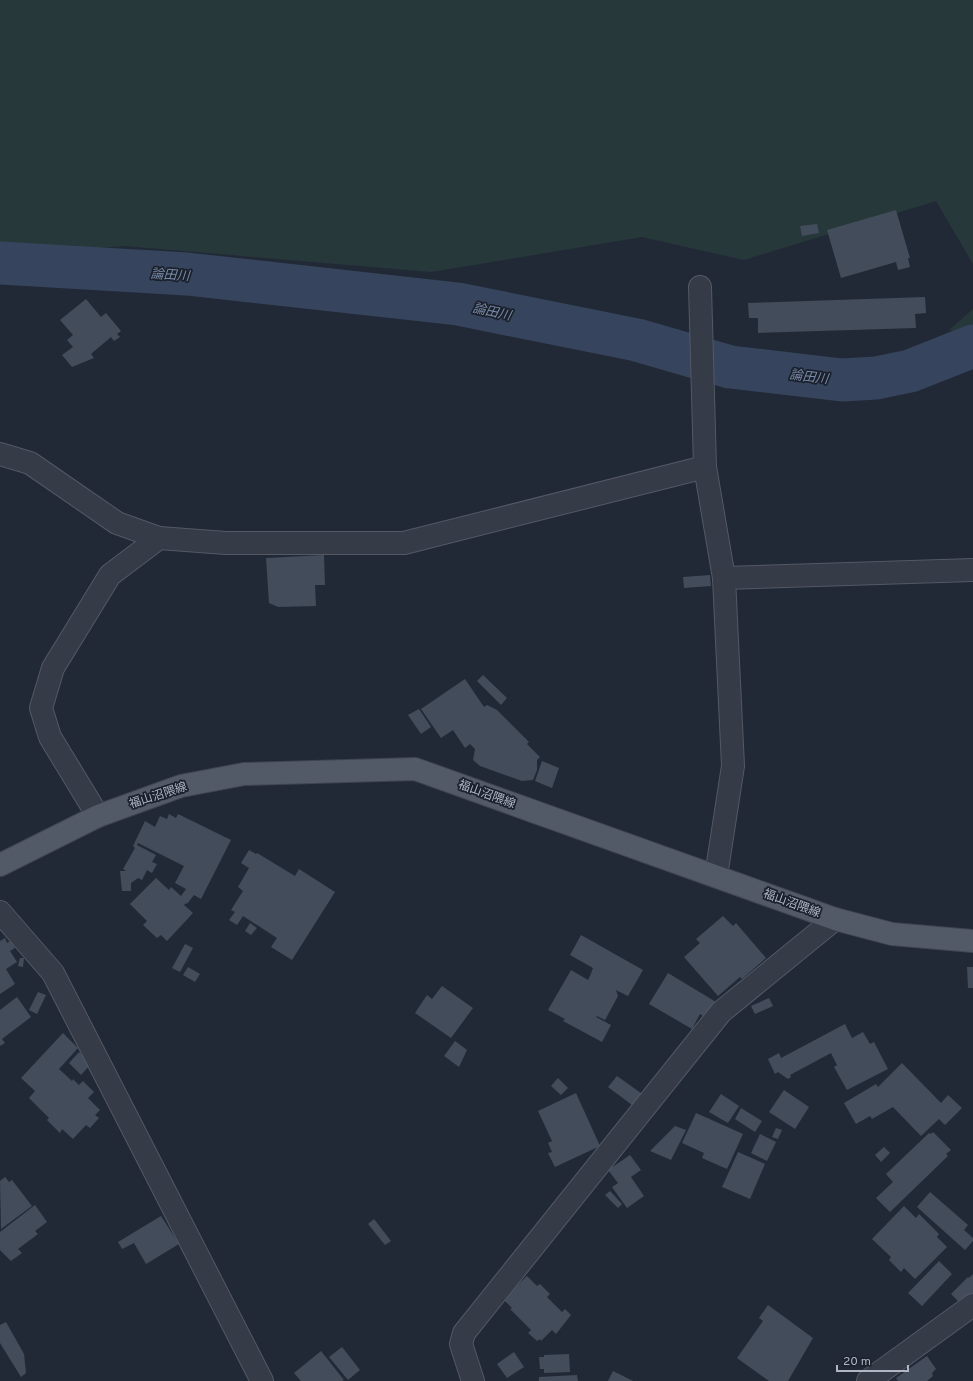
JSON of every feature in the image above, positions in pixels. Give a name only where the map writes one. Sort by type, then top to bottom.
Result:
[{"type":"main road","name":"福山沼隈線","points":[[0,865],[98,816],[181,786],[244,774],[416,769],[835,919],[892,934],[973,941]]},
{"type":"street","points":[[700,287],[705,467],[724,578],[733,766],[716,876]]},
{"type":"street","points":[[0,454],[30,463],[117,523],[159,538],[226,543],[404,543],[705,467]]},
{"type":"street","points":[[98,816],[50,737],[41,708],[53,668],[110,575],[159,538]]},
{"type":"street","points":[[724,578],[973,570]]},
{"type":"street","points":[[0,912],[53,973],[262,1381]]},
{"type":"street","points":[[473,1381],[461,1344],[464,1333],[721,1012],[835,919]]},
{"type":"street","points":[[868,1381],[973,1305]]},
{"type":"shaded area","points":[[0,0],[973,0],[973,264],[936,201],[744,260],[642,237],[431,272],[125,246],[0,256]]},
{"type":"shaded area","points":[[973,309],[973,336],[949,330]]},
{"type":"building","points":[[896,210],[910,258],[908,258],[910,267],[898,270],[896,262],[841,278],[827,230]]},
{"type":"building","points":[[817,224],[819,233],[802,236],[800,226]]},
{"type":"building","points":[[925,297],[926,313],[915,314],[916,328],[758,333],[758,318],[749,318],[748,303]]},
{"type":"building","points":[[86,299],[101,317],[106,313],[121,331],[117,334],[120,337],[114,341],[111,337],[91,354],[94,358],[72,367],[62,355],[73,347],[67,340],[73,335],[60,320]]},
{"type":"building","points":[[324,555],[325,585],[315,585],[316,606],[278,607],[269,603],[266,558]]},
{"type":"building","points":[[710,575],[711,586],[684,588],[683,577]]},
{"type":"building","points":[[483,675],[507,698],[501,705],[477,681]]},
{"type":"building","points":[[465,679],[484,707],[487,705],[497,710],[529,742],[527,744],[540,757],[537,760],[537,770],[533,780],[522,781],[480,766],[473,760],[475,749],[470,744],[465,748],[453,730],[441,738],[421,709]]},
{"type":"building","points":[[419,709],[431,727],[421,734],[408,715]]},
{"type":"building","points":[[542,761],[559,768],[552,788],[535,781]]},
{"type":"building","points":[[169,814],[176,818],[178,814],[231,840],[201,899],[194,895],[187,904],[186,903],[184,905],[193,913],[167,941],[161,935],[157,938],[143,925],[147,921],[130,904],[156,878],[169,890],[171,887],[181,896],[186,889],[175,883],[184,866],[138,843],[137,845],[156,855],[152,862],[157,864],[152,873],[147,870],[142,880],[138,878],[131,883],[131,891],[122,891],[120,871],[126,871],[123,869],[135,848],[133,846],[145,821],[155,827],[160,816],[167,819]]},
{"type":"building","points":[[249,850],[256,854],[257,853],[295,876],[299,869],[335,892],[292,960],[271,947],[277,938],[243,916],[237,925],[229,920],[235,912],[231,910],[243,891],[238,887],[249,868],[241,863]]},
{"type":"building","points":[[723,916],[733,926],[736,923],[766,958],[742,979],[740,977],[718,996],[684,957],[700,943],[696,939]]},
{"type":"building","points":[[250,923],[257,928],[251,935],[245,931]]},
{"type":"building","points":[[581,935],[643,970],[628,996],[616,990],[618,996],[605,1020],[597,1016],[596,1017],[611,1025],[602,1042],[563,1021],[565,1019],[548,1010],[571,970],[588,980],[590,976],[593,968],[570,955]]},
{"type":"building","points":[[5,938],[7,943],[10,941],[15,948],[10,951],[17,962],[6,969],[15,984],[0,994],[0,941]]},
{"type":"building","points":[[185,944],[193,948],[180,972],[172,968]]},
{"type":"building","points":[[20,958],[24,958],[23,967],[18,966]]},
{"type":"building","points":[[188,967],[200,974],[195,982],[183,975]]},
{"type":"building","points":[[967,967],[973,967],[973,988],[968,988]]},
{"type":"building","points":[[668,973],[716,1002],[703,1016],[700,1014],[692,1029],[649,1004]]},
{"type":"building","points":[[442,986],[473,1008],[451,1038],[415,1013],[427,995],[432,999]]},
{"type":"building","points":[[38,992],[46,995],[37,1014],[29,1010]]},
{"type":"building","points":[[17,997],[31,1017],[2,1039],[5,1043],[0,1046],[0,1010]]},
{"type":"building","points":[[769,998],[773,1006],[755,1014],[751,1006]]},
{"type":"building","points":[[845,1024],[852,1038],[863,1032],[870,1044],[874,1042],[888,1069],[847,1090],[834,1067],[837,1065],[831,1053],[790,1075],[791,1077],[788,1079],[778,1072],[775,1074],[768,1059],[779,1053],[781,1058]]},
{"type":"building","points":[[63,1033],[78,1048],[59,1069],[72,1081],[73,1079],[79,1085],[83,1081],[94,1092],[88,1098],[100,1110],[95,1115],[99,1118],[90,1128],[86,1125],[73,1139],[62,1129],[60,1133],[47,1120],[49,1118],[29,1098],[35,1091],[21,1078]]},
{"type":"building","points":[[455,1041],[467,1050],[459,1067],[444,1056]]},
{"type":"building","points":[[79,1052],[91,1064],[81,1075],[69,1063]]},
{"type":"building","points":[[902,1063],[941,1103],[948,1095],[962,1108],[945,1125],[939,1119],[921,1136],[893,1107],[872,1119],[870,1116],[856,1124],[844,1103],[876,1084],[878,1087]]},
{"type":"building","points":[[617,1076],[645,1096],[636,1108],[608,1087]]},
{"type":"building","points":[[558,1078],[568,1088],[561,1095],[551,1086]]},
{"type":"building","points":[[784,1090],[809,1107],[795,1129],[769,1112]]},
{"type":"building","points":[[576,1093],[600,1146],[555,1167],[548,1153],[552,1152],[548,1143],[552,1141],[538,1111]]},
{"type":"building","points":[[721,1094],[739,1106],[728,1123],[709,1112]]},
{"type":"building","points":[[741,1108],[762,1121],[755,1132],[735,1119]]},
{"type":"building","points":[[696,1113],[743,1134],[727,1169],[702,1158],[704,1153],[682,1143]]},
{"type":"building","points":[[675,1126],[686,1130],[671,1160],[650,1151]]},
{"type":"building","points":[[776,1128],[782,1130],[778,1139],[772,1137]]},
{"type":"building","points":[[933,1132],[951,1150],[946,1154],[948,1156],[890,1212],[876,1198],[893,1182],[886,1174],[929,1133],[931,1134]]},
{"type":"building","points":[[760,1134],[776,1142],[767,1161],[751,1153]]},
{"type":"building","points":[[884,1147],[890,1153],[881,1162],[875,1155]]},
{"type":"building","points":[[738,1152],[765,1164],[750,1199],[722,1187]]},
{"type":"building","points":[[630,1155],[641,1170],[631,1177],[644,1196],[627,1208],[612,1187],[618,1183],[608,1170]]},
{"type":"building","points":[[5,1177],[9,1182],[12,1180],[32,1206],[1,1229],[0,1181]]},
{"type":"building","points":[[610,1191],[622,1204],[618,1208],[605,1195]]},
{"type":"building","points":[[930,1192],[968,1225],[964,1230],[973,1238],[973,1241],[965,1250],[917,1207]]},
{"type":"building","points":[[35,1205],[47,1222],[35,1231],[38,1234],[18,1249],[22,1253],[11,1261],[0,1250],[0,1232]]},
{"type":"building","points":[[904,1206],[916,1218],[919,1214],[939,1234],[937,1237],[947,1247],[915,1279],[904,1268],[901,1272],[889,1260],[891,1257],[872,1239]]},
{"type":"building","points":[[161,1216],[179,1244],[146,1264],[134,1243],[122,1249],[118,1242]]},
{"type":"building","points":[[374,1219],[391,1241],[385,1245],[368,1224]]},
{"type":"building","points":[[939,1261],[952,1274],[922,1306],[908,1293]]},
{"type":"building","points":[[973,1274],[973,1296],[963,1306],[951,1294]]},
{"type":"building","points":[[527,1276],[537,1286],[540,1284],[550,1294],[547,1297],[562,1312],[565,1309],[571,1315],[556,1334],[552,1330],[541,1341],[540,1339],[537,1341],[528,1333],[531,1330],[510,1309],[512,1308],[503,1299]]},
{"type":"building","points":[[768,1305],[813,1338],[788,1381],[769,1381],[737,1358],[763,1321],[759,1318]]},
{"type":"building","points":[[6,1322],[24,1354],[26,1373],[21,1377],[0,1343],[0,1325]]},
{"type":"building","points":[[342,1347],[360,1370],[348,1380],[329,1357]]},
{"type":"building","points":[[321,1351],[344,1380],[301,1381],[294,1373]]},
{"type":"building","points":[[514,1352],[524,1367],[507,1378],[497,1364]]},
{"type":"building","points":[[569,1354],[570,1372],[544,1373],[544,1369],[540,1369],[539,1357],[544,1357],[544,1355]]},
{"type":"building","points":[[927,1356],[936,1369],[932,1373],[933,1376],[927,1381],[898,1381],[896,1378]]},
{"type":"building","points":[[613,1371],[633,1381],[608,1381]]},
{"type":"building","points":[[577,1375],[578,1381],[539,1381],[539,1377]]},
{"type":"waterway","name":"論田川","points":[[0,263],[187,274],[458,304],[637,340],[730,367],[842,380],[876,378],[910,371],[973,346]]}]
